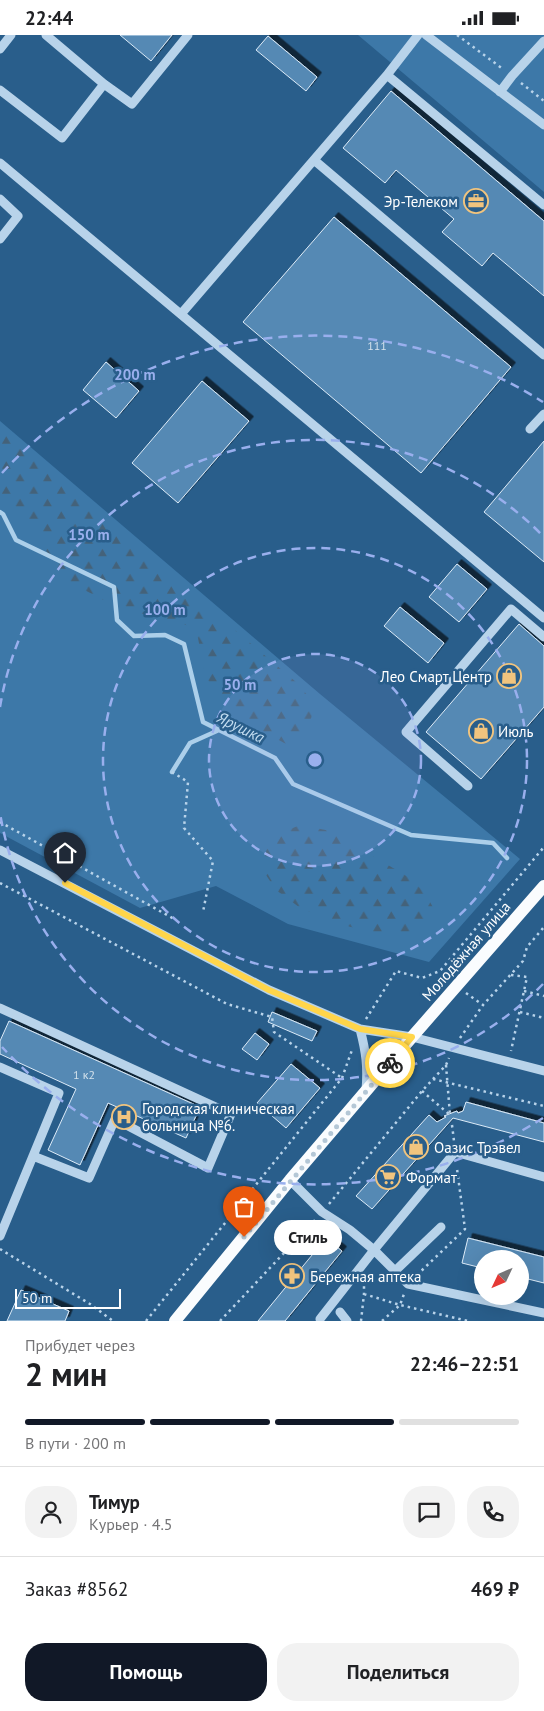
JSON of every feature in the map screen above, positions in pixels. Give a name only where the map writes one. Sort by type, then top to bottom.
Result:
[{"type":"main road","name":"Молодёжная улица","points":[[175,1321],[290,1180],[544,886]]},
{"type":"street","points":[[0,49],[11,35]]},
{"type":"street","points":[[46,35],[104,84],[132,104],[184,36]]},
{"type":"street","points":[[181,314],[387,75],[418,35]]},
{"type":"street","points":[[426,35],[544,125]]},
{"type":"street","points":[[500,91],[544,41]]},
{"type":"street","points":[[387,75],[544,205]]},
{"type":"street","points":[[0,90],[62,139],[104,84]]},
{"type":"street","points":[[314,160],[544,355]]},
{"type":"street","points":[[0,163],[544,618]]},
{"type":"street","points":[[0,199],[18,216],[0,239]]},
{"type":"street","points":[[530,429],[544,414]]},
{"type":"street","points":[[468,786],[406,732],[510,609],[544,637]]},
{"type":"street","points":[[0,850],[269,990],[360,1029],[412,1037],[544,1071]]},
{"type":"street","points":[[0,1008],[231,1114],[208,1168],[115,1119],[89,1178],[33,1156]]},
{"type":"street","points":[[360,1029],[368,1067],[366,1092]]},
{"type":"street","points":[[0,1067],[58,1093],[0,1236]]},
{"type":"street","points":[[320,1319],[363,1263],[455,1152],[544,1177]]},
{"type":"street","points":[[290,1180],[322,1212],[374,1250],[408,1284],[544,1313]]},
{"type":"street","points":[[395,1271],[441,1227]]},
{"type":"street","points":[[340,1313],[347,1321]]},
{"type":"path","points":[[457,35],[544,101]]},
{"type":"path","points":[[172,772],[188,782],[184,828],[213,861],[203,912]]},
{"type":"path","points":[[0,822],[176,920]]},
{"type":"path","points":[[396,971],[422,978],[440,971],[544,847]]},
{"type":"path","points":[[0,883],[227,1003],[272,1017],[274,1032],[342,1078],[146,1321]]},
{"type":"path","points":[[544,927],[527,947],[523,961],[483,1005],[453,1048],[446,1065],[433,1079],[544,1106]]},
{"type":"path","points":[[508,1062],[527,977],[511,975]]},
{"type":"path","points":[[524,991],[544,996]]},
{"type":"path","points":[[520,1012],[544,1018]]},
{"type":"path","points":[[422,1091],[450,1115],[446,1065]]},
{"type":"path","points":[[452,1125],[455,1152]]},
{"type":"path","points":[[0,1249],[90,1304],[113,1321]]},
{"type":"path","points":[[361,1321],[364,1294],[363,1263]]},
{"type":"path","points":[[364,1294],[400,1305],[468,1321]]},
{"type":"path","points":[[382,1321],[400,1305]]},
{"type":"green space","points":[[358,35],[544,35],[544,192]]},
{"type":"green space","points":[[0,421],[320,694],[520,859],[429,962],[288,924],[216,886],[140,908],[0,833]]},
{"type":"green space","points":[[0,430],[296,682],[316,705],[302,742],[286,744],[224,706],[205,675],[198,638],[189,626],[156,615],[129,613],[67,581],[20,513],[0,510]]},
{"type":"green space","points":[[300,825],[338,834],[402,873],[418,885],[431,903],[437,916],[426,929],[384,936],[329,921],[299,907],[276,890],[264,872],[266,849],[281,833]]},
{"type":"building","points":[[120,35],[172,35],[151,61]]},
{"type":"building","points":[[268,36],[317,77],[306,91],[256,50]]},
{"type":"building","name":"Эр-Телеком","points":[[391,91],[544,221],[544,296],[493,253],[482,266],[442,232],[454,219],[396,170],[385,183],[343,148]]},
{"type":"building","points":[[334,217],[511,367],[421,473],[243,322]]},
{"type":"building","points":[[106,362],[139,391],[116,418],[83,390]]},
{"type":"building","points":[[202,381],[249,421],[178,503],[132,463]]},
{"type":"building","points":[[544,441],[544,562],[484,512]]},
{"type":"building","points":[[457,564],[487,589],[459,622],[429,597]]},
{"type":"building","points":[[400,607],[444,643],[428,663],[384,626]]},
{"type":"building","name":"Лео Смарт Центр","points":[[519,624],[544,646],[544,707],[481,779],[426,732]]},
{"type":"building","points":[[272,1012],[317,1031],[312,1041],[268,1022]]},
{"type":"building","points":[[9,1021],[200,1107],[186,1138],[108,1103],[80,1165],[48,1150],[76,1089],[0,1054],[0,1041]]},
{"type":"building","points":[[255,1033],[269,1044],[257,1060],[242,1049]]},
{"type":"building","points":[[291,1064],[320,1088],[286,1128],[257,1103]]},
{"type":"building","points":[[466,1102],[544,1123],[544,1142],[453,1118],[372,1209],[356,1196],[429,1115],[437,1122],[446,1117],[444,1116],[457,1111],[458,1113],[463,1111]]},
{"type":"building","points":[[326,1238],[342,1251],[285,1321],[258,1321]]},
{"type":"building","points":[[468,1238],[516,1250],[474,1250],[474,1266],[462,1263]]},
{"type":"building","points":[[529,1253],[544,1257],[544,1283],[529,1279]]},
{"type":"building","points":[[21,1290],[69,1311],[65,1321],[7,1321]]},
{"type":"waterway","name":"Ярушка","points":[[0,512],[3,514],[16,540],[114,587],[117,620],[134,636],[165,635],[184,644],[203,722],[275,758],[293,784],[411,835],[493,843],[507,858]]},
{"type":"waterway","points":[[172,772],[190,743],[219,730]]},
{"type":"way so far","points":[[244,1237],[390,1063]]},
{"type":"place","name":"Эр-Телеком","points":[[476,201]]},
{"type":"place","name":"Лео Смарт Центр","points":[[509,676]]},
{"type":"place","name":"Июль","points":[[481,731]]},
{"type":"place","name":"Городская клиническая больница №6.","points":[[124,1117]]},
{"type":"place","name":"Оазис Трэвел","points":[[416,1147]]},
{"type":"place","name":"Формат","points":[[388,1177]]},
{"type":"place","name":"Стиль","points":[[244,1237]]},
{"type":"place","name":"Бережная аптека","points":[[292,1276]]},
{"type":"route","points":[[65,883],[269,990],[360,1029],[412,1037],[390,1063]]}]
